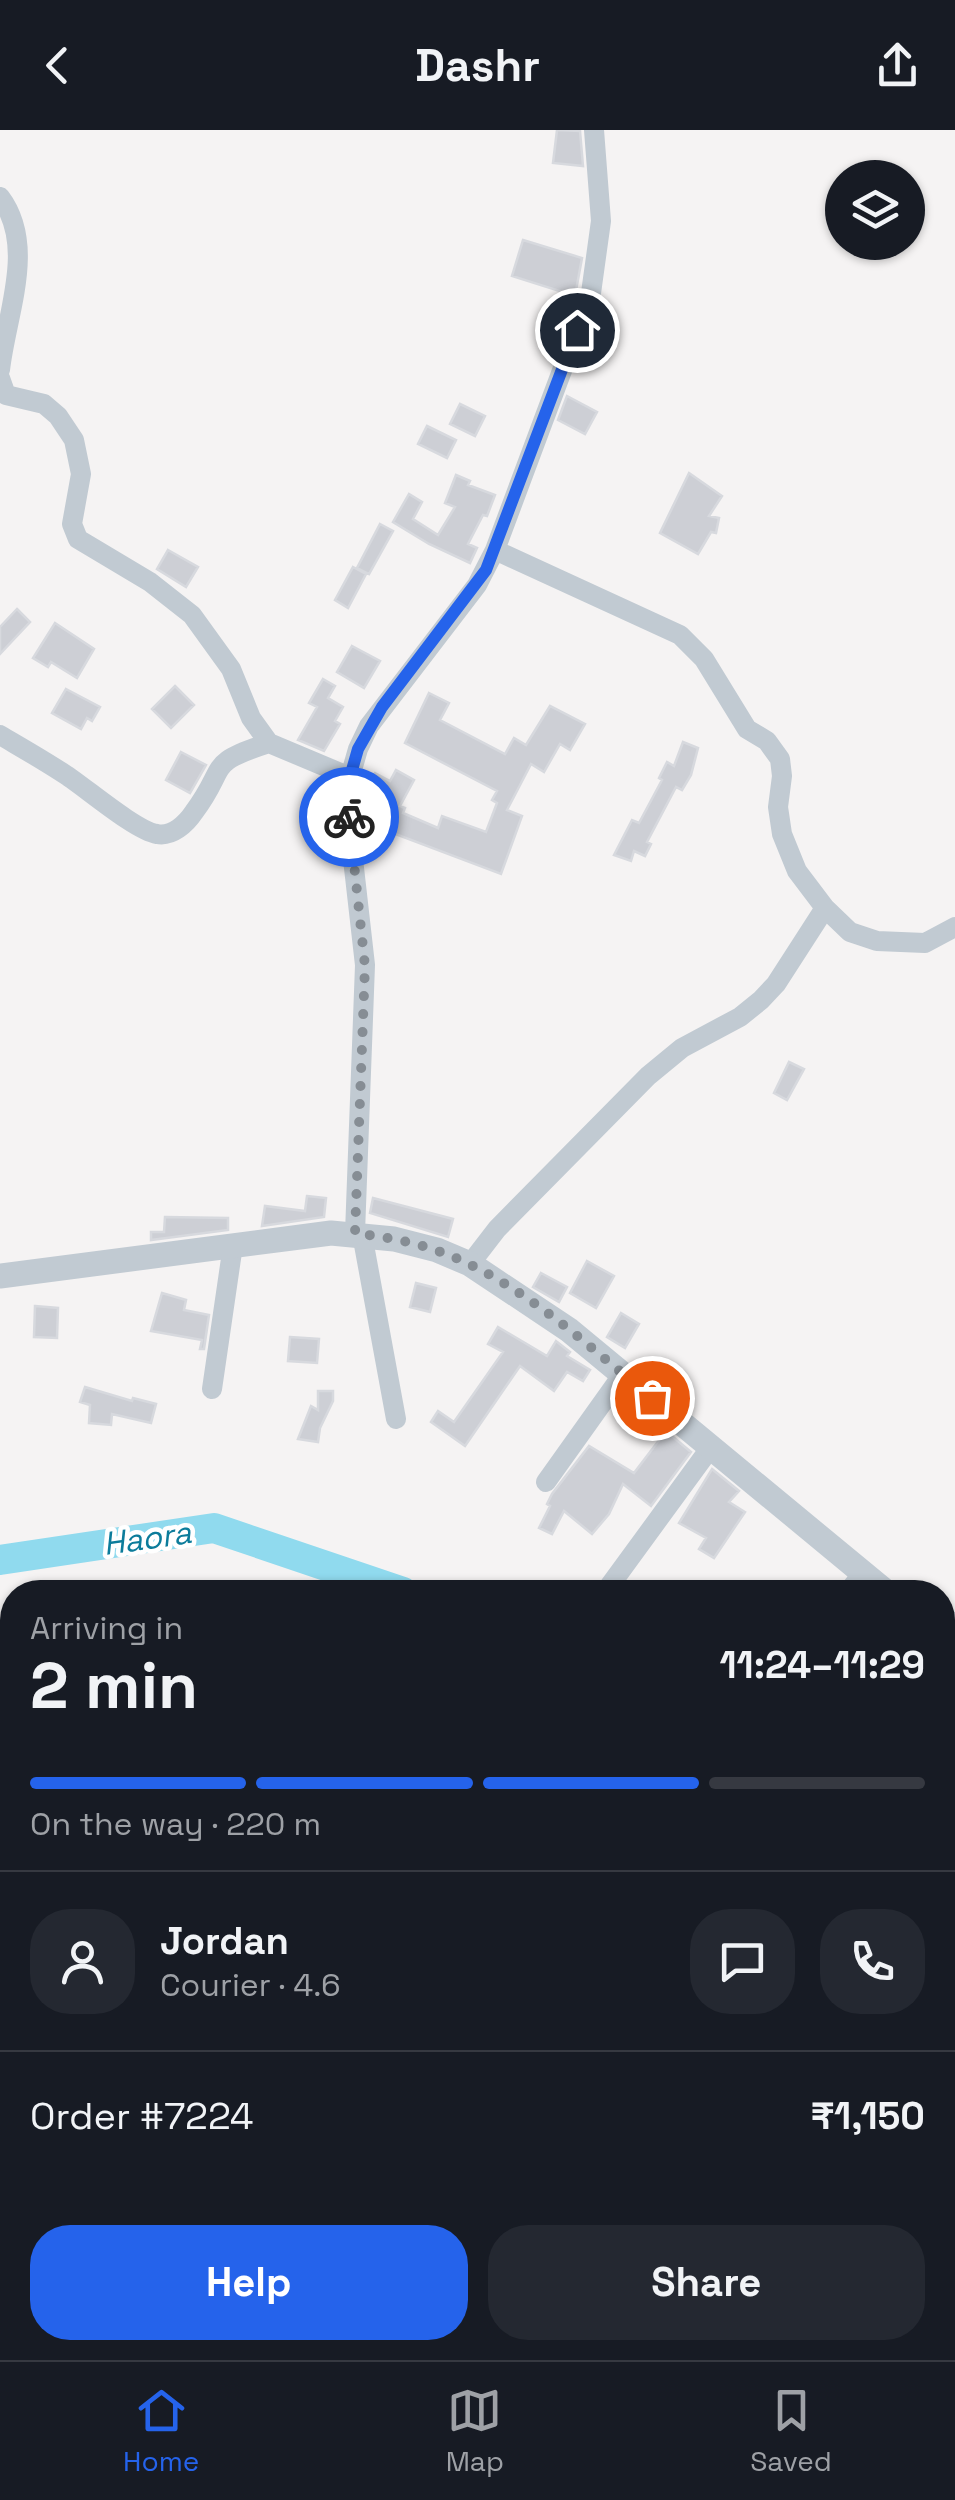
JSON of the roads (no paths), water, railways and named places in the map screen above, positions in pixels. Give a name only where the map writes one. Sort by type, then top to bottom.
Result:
[{"type":"street","points":[[396,1419],[359,1234],[366,1005],[348,815],[350,777],[370,726],[477,585],[495,550],[591,293],[601,221],[594,130]]},
{"type":"street","points":[[0,197],[16,226],[18,256],[0,370]]},
{"type":"street","points":[[0,378],[6,395],[44,404],[58,416],[74,440],[80,474],[72,524],[75,535],[150,582],[192,615],[231,670],[251,718],[269,744],[350,777]]},
{"type":"street","points":[[495,550],[680,635],[694,647],[747,729],[767,741],[780,759],[778,807],[782,834],[797,871],[825,908],[850,932],[877,941],[925,943],[955,927]]},
{"type":"street","points":[[0,736],[66,775],[147,831],[163,834],[183,825],[193,814],[221,762],[269,744]]},
{"type":"street","points":[[470,1264],[497,1229],[648,1076],[682,1048],[740,1017],[769,992],[825,908]]},
{"type":"street","points":[[0,1276],[330,1233],[359,1234],[437,1250],[470,1264],[538,1307],[623,1374],[711,1447],[853,1580]]},
{"type":"street","points":[[212,1389],[233,1245]]},
{"type":"street","points":[[546,1482],[623,1374]]},
{"type":"street","points":[[614,1580],[711,1447]]},
{"type":"waterway","name":"Haora","points":[[0,1560],[214,1528],[368,1580]]}]
